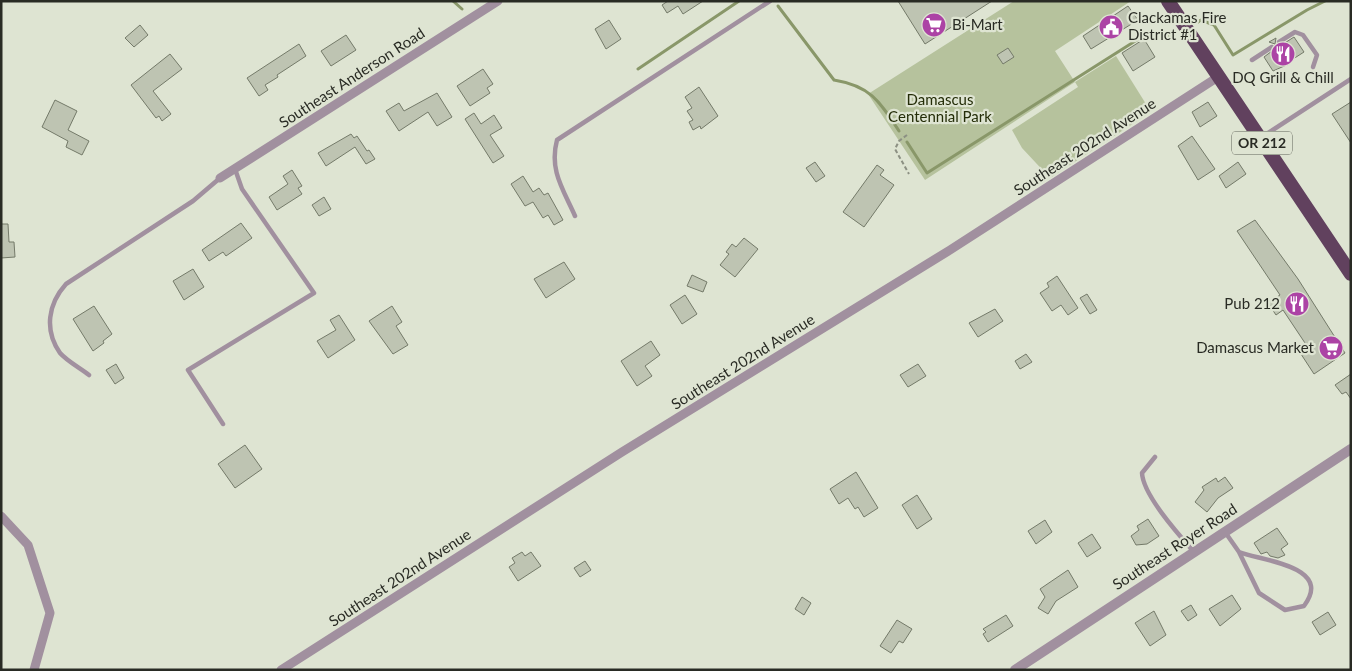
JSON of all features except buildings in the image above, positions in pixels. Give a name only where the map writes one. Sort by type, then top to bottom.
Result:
[{"type":"highway","name":"OR 212","points":[[1168,1],[1351,274]]},
{"type":"street","name":"Southeast Anderson Road","points":[[220,178],[498,1]]},
{"type":"street","name":"Southeast 202nd Avenue","points":[[281,670],[622,452],[950,250],[1218,77]]},
{"type":"street","name":"Southeast Royer Road","points":[[1015,670],[1351,449]]},
{"type":"street","points":[[1,516],[28,545],[50,613],[34,670]]},
{"type":"lane","points":[[575,216],[554,169],[553,154],[557,140],[770,1]]},
{"type":"lane","points":[[1279,42],[1295,32],[1303,35],[1316,55],[1313,67]]},
{"type":"lane","points":[[1252,60],[1272,47]]},
{"type":"lane","points":[[1259,139],[1351,79]]},
{"type":"lane","points":[[224,424],[188,370],[314,293],[242,189],[235,169]]},
{"type":"lane","points":[[88,374],[61,354],[51,336],[50,317],[56,296],[66,284],[193,201],[220,178]]},
{"type":"lane","points":[[1155,457],[1142,472],[1142,480],[1164,516],[1194,552]]},
{"type":"lane","points":[[1225,532],[1260,593],[1285,610],[1304,606],[1312,591],[1302,571],[1292,566],[1238,552]]},
{"type":"path","points":[[907,135],[898,141],[894,149],[908,174]]},
{"type":"green space","name":"Damascus Centennial Park","points":[[1014,1],[1131,1],[1055,51],[1075,82],[925,180],[868,94]]},
{"type":"green space","points":[[1116,56],[1151,112],[1050,178],[1022,148],[1012,130],[1078,87],[1075,82]]},
{"type":"waterway","points":[[453,1],[462,9]]},
{"type":"waterway","points":[[638,69],[739,1]]},
{"type":"waterway","points":[[1198,22],[1201,20],[1214,25],[1233,55],[1325,1]]},
{"type":"waterway","points":[[778,6],[834,80],[857,86],[866,91],[880,104],[899,131]]},
{"type":"waterway","points":[[907,142],[927,173],[1151,31],[1172,37],[1174,35]]},
{"type":"place","name":"Bi-Mart","points":[[934,25]]},
{"type":"place","name":"Clackamas Fire District #1","points":[[1111,27]]},
{"type":"place","name":"DQ Grill & Chill","points":[[1283,54]]},
{"type":"place","name":"Pub 212","points":[[1297,304]]},
{"type":"place","name":"Damascus Market","points":[[1331,348]]}]
